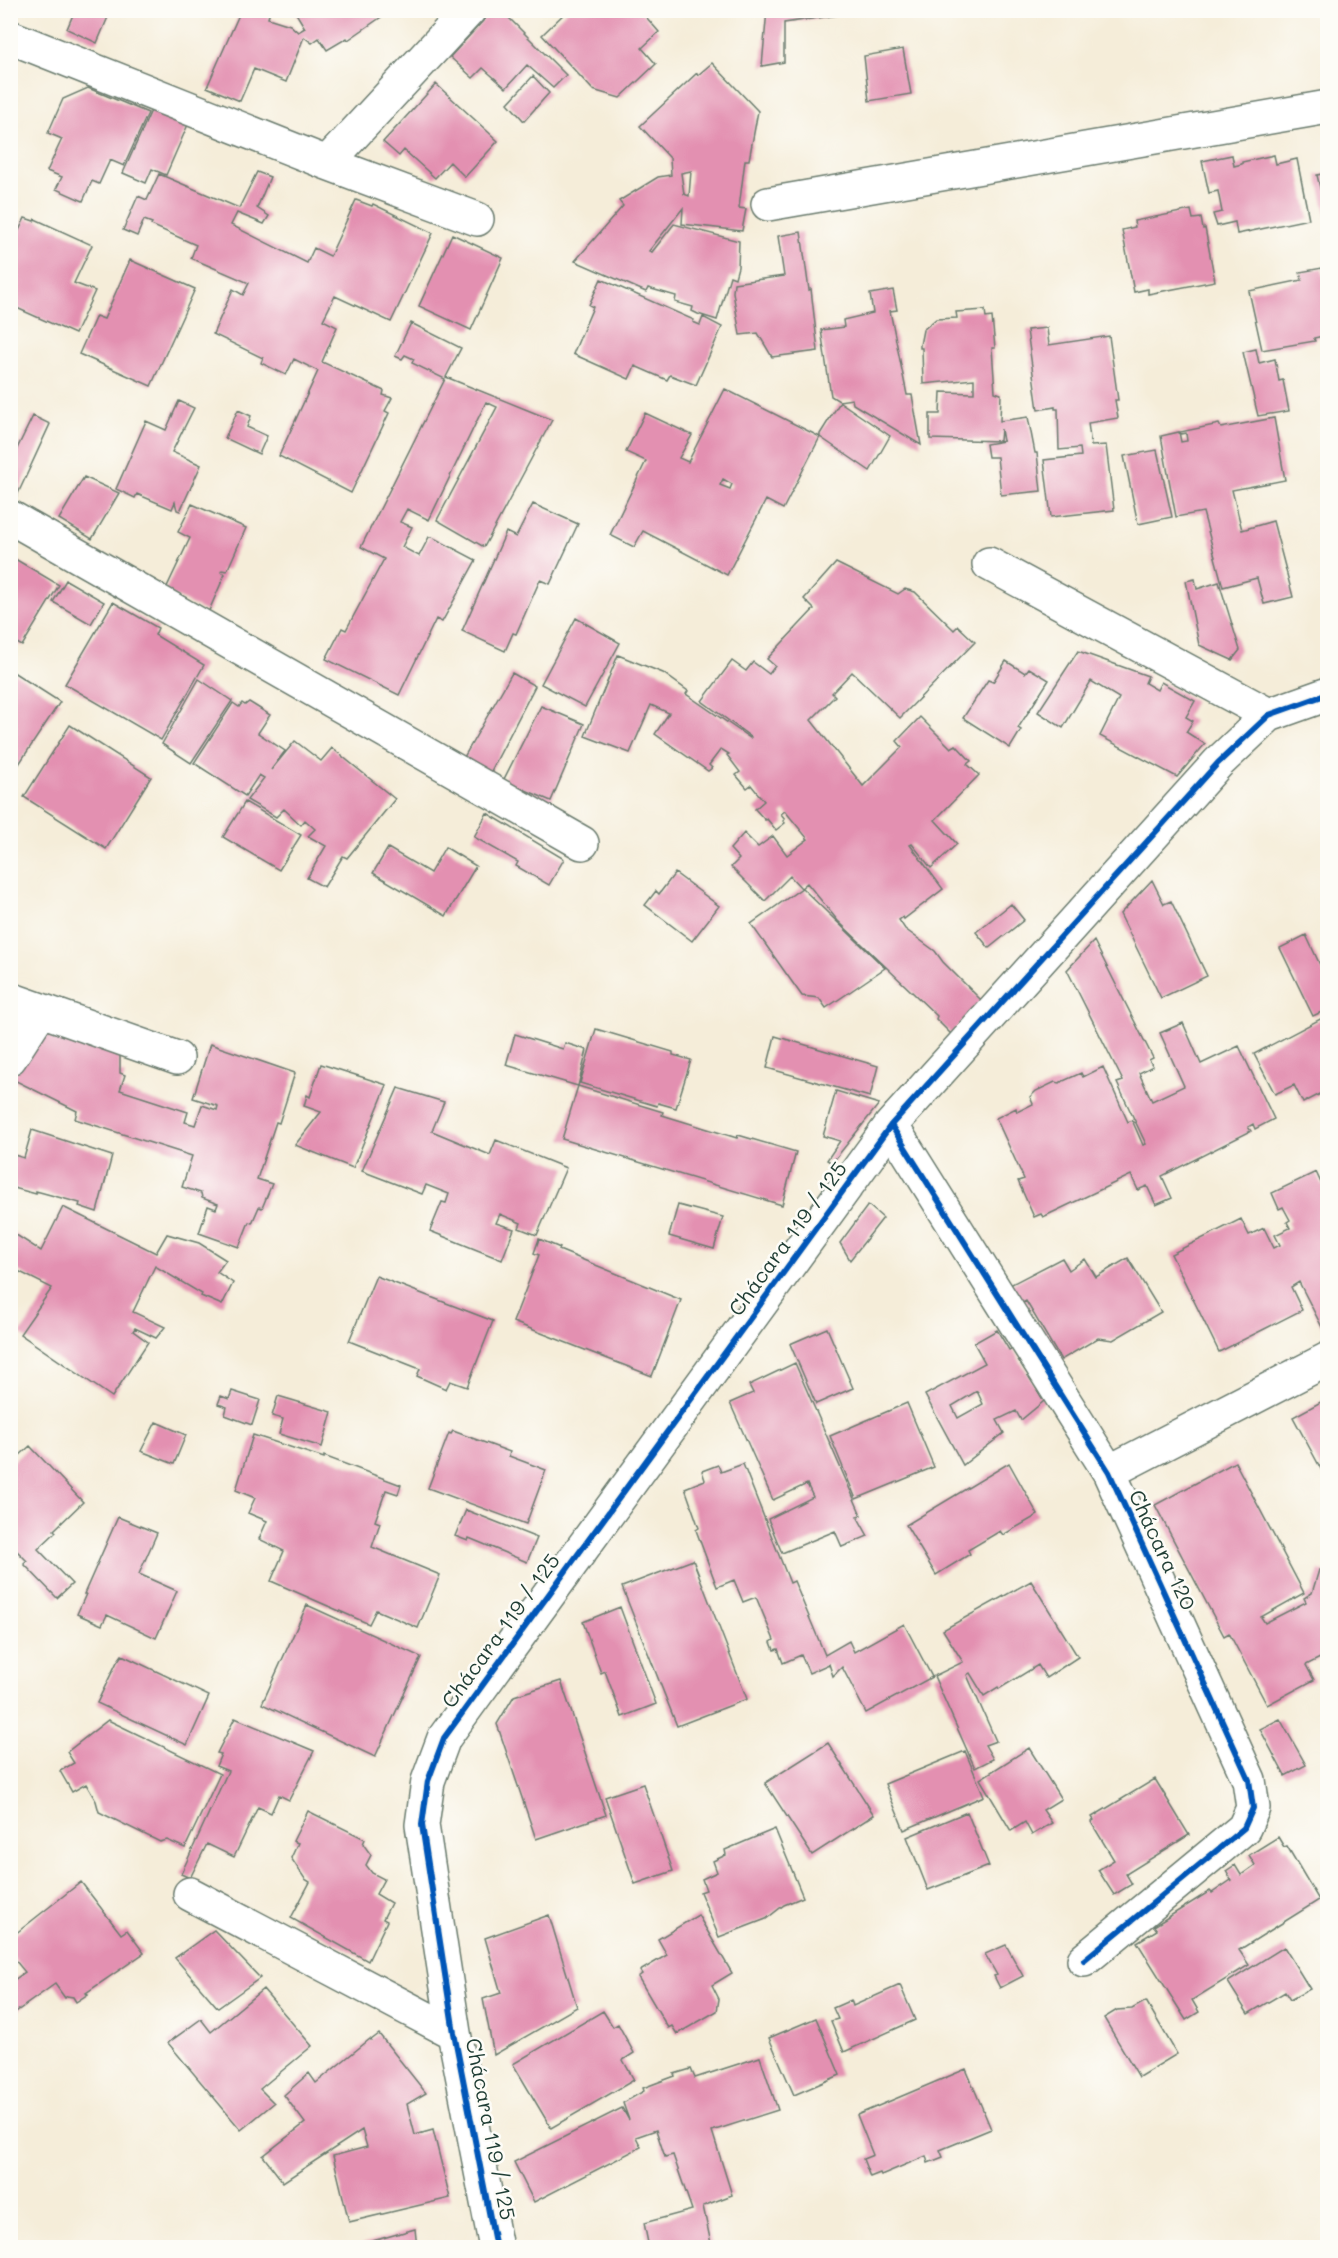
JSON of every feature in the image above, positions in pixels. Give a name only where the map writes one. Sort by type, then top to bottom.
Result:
[{"type":"street","points":[[327,163],[470,10]]},
{"type":"street","points":[[10,37],[327,163],[477,219]]},
{"type":"street","points":[[768,204],[1328,107]]},
{"type":"street","points":[[10,517],[582,843]]},
{"type":"street","points":[[989,564],[1269,715],[1328,694]]},
{"type":"street","name":"Chácara 119 / 125","points":[[496,2247],[454,2033],[422,1825],[428,1781],[444,1738],[891,1125],[1218,763],[1269,715]]},
{"type":"street","points":[[10,999],[177,1058]]},
{"type":"street","points":[[10,1058],[41,1010]]},
{"type":"street","name":"Chácara 120","points":[[891,1125],[1109,1472],[1249,1780],[1253,1808],[1244,1828],[1084,1960]]},
{"type":"street","points":[[1109,1472],[1328,1359]]},
{"type":"street","points":[[190,1894],[454,2033]]},
{"type":"building","points":[[75,10],[111,10],[97,43],[67,29]]},
{"type":"building","points":[[241,10],[270,10],[268,18],[290,25],[298,32],[305,28],[294,10],[381,10],[384,15],[348,40],[347,38],[327,50],[319,38],[312,43],[304,37],[286,82],[254,69],[240,101],[207,87]]},
{"type":"building","points":[[493,10],[501,10],[566,75],[553,88],[527,65],[506,88],[483,68],[473,78],[450,57]]},
{"type":"building","points":[[568,10],[640,10],[659,32],[642,48],[656,64],[620,98],[593,90],[542,35]]},
{"type":"building","points":[[767,10],[838,10],[838,15],[784,23],[784,62],[762,66]]},
{"type":"building","points":[[903,49],[911,94],[869,101],[864,56]]},
{"type":"building","points":[[712,63],[758,111],[749,160],[745,160],[739,208],[746,209],[742,231],[682,224],[683,208],[649,251],[652,252],[674,224],[739,241],[738,267],[735,278],[730,276],[717,320],[692,311],[693,307],[675,302],[676,296],[648,288],[646,292],[575,261],[623,206],[619,201],[658,177],[671,175],[670,158],[640,126],[697,73],[698,75]],"holes":[[[691,171],[689,196],[684,194],[681,173]]]},
{"type":"building","points":[[533,76],[549,93],[524,121],[508,103]]},
{"type":"building","points":[[436,84],[498,141],[465,177],[450,162],[435,178],[404,150],[399,156],[383,142]]},
{"type":"building","points":[[88,88],[148,113],[124,166],[110,160],[99,184],[92,181],[83,201],[56,189],[62,177],[47,171],[62,139],[48,133],[63,99]]},
{"type":"building","points":[[154,104],[190,120],[166,175],[152,169],[146,183],[123,173]]},
{"type":"building","points":[[1232,155],[1234,166],[1274,155],[1276,164],[1297,159],[1309,219],[1237,234],[1235,222],[1217,226],[1213,214],[1222,212],[1218,191],[1209,193],[1202,161]]},
{"type":"building","points":[[257,172],[270,177],[257,208],[269,216],[264,224],[237,213],[231,225],[307,263],[314,248],[330,256],[356,200],[372,206],[373,204],[433,233],[391,322],[335,296],[323,320],[337,327],[322,362],[384,391],[383,395],[392,398],[385,411],[389,413],[351,493],[279,456],[318,371],[294,359],[286,375],[261,363],[263,358],[213,334],[233,289],[243,295],[249,283],[191,258],[196,245],[151,225],[152,223],[144,220],[137,236],[123,230],[138,196],[147,200],[159,174],[239,208]]},
{"type":"building","points":[[1328,173],[1328,216],[1327,217],[1317,175]]},
{"type":"building","points":[[1191,210],[1193,219],[1201,218],[1203,229],[1205,228],[1215,281],[1148,294],[1148,289],[1134,292],[1122,230],[1135,227],[1134,221]]},
{"type":"building","points":[[25,218],[34,221],[35,219],[92,245],[74,283],[95,291],[75,334],[10,305],[10,249]]},
{"type":"building","points":[[801,232],[809,290],[811,289],[818,351],[772,357],[758,333],[740,335],[733,292],[734,283],[784,276],[778,236]]},
{"type":"building","points":[[452,234],[503,258],[471,330],[419,306]]},
{"type":"building","points":[[130,260],[195,289],[151,386],[79,354],[96,316],[104,319]]},
{"type":"building","points":[[1322,268],[1328,294],[1328,335],[1314,338],[1315,341],[1262,350],[1249,291],[1302,280],[1300,272]]},
{"type":"building","points":[[601,279],[694,320],[693,322],[700,325],[703,317],[722,327],[696,385],[670,375],[667,380],[635,366],[629,379],[573,354],[593,307],[589,305]]},
{"type":"building","points":[[893,290],[897,310],[890,311],[907,395],[912,395],[921,445],[853,404],[852,399],[839,401],[831,396],[821,330],[844,327],[843,320],[873,313],[870,294]]},
{"type":"building","points":[[985,310],[986,318],[992,317],[995,392],[1001,394],[1000,421],[1028,417],[1035,453],[1037,453],[1041,491],[1001,495],[997,457],[988,457],[986,444],[1004,441],[1001,429],[1000,441],[930,439],[930,414],[940,414],[941,392],[974,393],[974,379],[923,384],[920,345],[923,330],[936,319],[957,318],[956,312]]},
{"type":"building","points":[[411,323],[461,348],[446,377],[552,420],[484,547],[437,520],[497,407],[486,402],[429,520],[407,509],[400,522],[412,527],[402,547],[419,556],[429,537],[432,537],[476,560],[442,622],[436,619],[399,695],[326,659],[342,628],[346,630],[384,559],[361,547],[445,379],[412,363],[414,359],[405,355],[402,359],[395,356]]},
{"type":"building","points":[[1047,328],[1049,345],[1109,336],[1118,400],[1115,400],[1118,418],[1088,423],[1091,446],[1106,445],[1114,510],[1051,517],[1044,460],[1081,456],[1080,448],[1059,450],[1058,409],[1055,407],[1038,410],[1027,330]]},
{"type":"building","points":[[1256,349],[1259,363],[1275,359],[1279,381],[1283,380],[1289,411],[1258,416],[1243,352]]},
{"type":"building","points":[[725,389],[820,437],[783,509],[766,500],[727,575],[643,531],[634,547],[610,535],[646,461],[626,452],[645,413],[692,435],[679,458],[688,462]],"holes":[[[723,479],[732,484],[730,489],[720,485]]]},
{"type":"building","points":[[179,401],[194,408],[172,452],[201,465],[180,511],[177,510],[175,502],[172,509],[137,494],[135,498],[116,489],[146,421],[166,430]]},
{"type":"building","points":[[840,402],[890,436],[870,471],[820,437]]},
{"type":"building","points":[[238,410],[251,416],[247,427],[267,436],[259,454],[225,438]]},
{"type":"building","points":[[33,416],[50,424],[16,498],[10,494],[10,463]]},
{"type":"building","points":[[1274,418],[1285,480],[1232,490],[1242,530],[1273,521],[1293,597],[1264,604],[1257,578],[1223,587],[1203,512],[1176,517],[1161,436],[1179,432],[1181,442],[1187,441],[1186,433],[1180,434],[1180,432],[1219,424],[1221,428]]},
{"type":"building","points":[[1157,450],[1172,517],[1138,524],[1124,456]]},
{"type":"building","points":[[84,477],[119,493],[92,539],[59,519]]},
{"type":"building","points":[[192,504],[246,528],[227,571],[222,570],[221,572],[225,574],[208,613],[165,591],[190,538],[178,532]]},
{"type":"building","points":[[533,504],[578,524],[550,584],[540,580],[516,634],[513,633],[505,651],[462,631],[506,532],[516,537]]},
{"type":"building","points":[[10,556],[59,585],[22,646],[10,639]]},
{"type":"building","points":[[836,563],[898,594],[905,589],[915,592],[954,630],[958,626],[975,642],[900,718],[852,672],[832,693],[835,696],[811,720],[863,786],[902,747],[897,741],[920,717],[951,748],[956,745],[971,761],[967,764],[979,775],[935,820],[957,844],[931,868],[912,844],[910,845],[943,889],[904,919],[903,917],[899,920],[905,929],[935,951],[982,1001],[951,1034],[936,1019],[937,1016],[838,921],[807,883],[801,888],[790,876],[765,901],[731,867],[739,859],[730,849],[744,833],[758,847],[773,836],[787,855],[808,839],[785,811],[781,814],[785,823],[776,830],[767,819],[765,820],[755,809],[764,801],[751,785],[747,788],[736,775],[740,772],[727,755],[729,754],[721,749],[709,765],[712,768],[708,771],[655,734],[669,713],[651,705],[630,753],[585,736],[618,655],[663,673],[688,691],[686,694],[750,738],[702,701],[732,661],[746,671],[753,662],[769,674],[775,666],[767,659],[814,609],[804,599]]},
{"type":"building","points":[[1195,579],[1197,589],[1219,582],[1240,650],[1232,660],[1199,645],[1186,581]]},
{"type":"building","points":[[66,580],[104,602],[91,624],[53,602]]},
{"type":"building","points":[[113,602],[158,628],[155,635],[204,665],[161,740],[65,684]]},
{"type":"building","points":[[576,618],[620,643],[585,707],[541,684]]},
{"type":"building","points":[[1078,651],[1148,676],[1145,683],[1157,690],[1161,682],[1195,701],[1186,717],[1193,721],[1186,732],[1205,744],[1177,777],[1100,736],[1119,698],[1091,681],[1063,728],[1038,712]]},
{"type":"building","points":[[1006,661],[1025,673],[1029,668],[1049,680],[1018,728],[1021,730],[1010,748],[963,718],[988,680],[993,682]]},
{"type":"building","points":[[10,670],[60,702],[19,764],[10,759]]},
{"type":"building","points":[[512,673],[535,686],[489,775],[463,759]]},
{"type":"building","points":[[199,679],[232,701],[191,763],[162,744]]},
{"type":"building","points":[[249,702],[270,715],[258,733],[285,751],[271,770],[295,741],[321,761],[332,748],[395,799],[347,858],[343,856],[324,887],[307,878],[326,846],[308,836],[315,829],[305,820],[301,825],[284,809],[276,817],[247,800],[264,778],[259,775],[245,796],[194,763],[233,703],[239,707],[242,703],[245,705]]},
{"type":"building","points":[[541,706],[584,724],[551,801],[521,788],[518,793],[501,785]]},
{"type":"building","points":[[70,725],[151,777],[106,849],[24,797]]},
{"type":"building","points":[[245,802],[301,835],[279,870],[223,837]]},
{"type":"building","points":[[487,813],[564,859],[549,885],[516,866],[518,862],[474,837]]},
{"type":"building","points":[[445,847],[476,866],[446,916],[373,873],[388,848],[430,873]]},
{"type":"building","points":[[675,873],[719,906],[692,941],[645,905],[656,891],[659,894]]},
{"type":"building","points":[[1152,880],[1164,904],[1171,901],[1207,976],[1161,998],[1120,914]]},
{"type":"building","points":[[802,888],[885,968],[826,1008],[819,998],[802,996],[751,924]]},
{"type":"building","points":[[1011,904],[1024,920],[989,948],[976,932]]},
{"type":"building","points":[[1306,935],[1328,982],[1328,1009],[1313,1016],[1280,948]]},
{"type":"building","points":[[1094,941],[1153,1058],[1149,1060],[1153,1066],[1139,1073],[1152,1101],[1184,1086],[1160,1033],[1183,1023],[1201,1064],[1239,1046],[1274,1119],[1255,1129],[1253,1124],[1248,1127],[1251,1131],[1162,1176],[1172,1198],[1156,1205],[1147,1186],[1138,1190],[1131,1175],[1043,1217],[1041,1214],[1034,1217],[1018,1181],[1024,1179],[996,1118],[1016,1108],[1017,1112],[1033,1104],[1030,1097],[1036,1091],[1081,1073],[1083,1077],[1103,1067],[1128,1122],[1132,1120],[1143,1145],[1146,1144],[1117,1083],[1123,1081],[1067,970]]},
{"type":"building","points":[[55,1010],[120,1054],[120,1073],[125,1075],[120,1090],[188,1112],[185,1122],[195,1125],[202,1105],[217,1110],[218,1106],[193,1098],[210,1044],[295,1073],[279,1123],[276,1122],[257,1179],[272,1184],[262,1208],[259,1207],[252,1223],[249,1222],[239,1247],[199,1233],[208,1206],[216,1209],[218,1204],[202,1198],[201,1193],[182,1187],[192,1156],[75,1119],[77,1111],[12,1079]]},
{"type":"building","points":[[1328,1015],[1328,1090],[1303,1103],[1294,1085],[1275,1094],[1254,1054]]},
{"type":"building","points":[[596,1029],[673,1052],[673,1055],[691,1060],[676,1108],[658,1103],[657,1106],[580,1083]]},
{"type":"building","points":[[515,1034],[563,1049],[565,1043],[587,1050],[578,1086],[506,1065]]},
{"type":"building","points":[[775,1036],[878,1066],[870,1097],[767,1068]]},
{"type":"building","points":[[321,1064],[387,1085],[353,1168],[295,1145],[321,1112],[304,1106],[307,1095],[310,1097]]},
{"type":"building","points":[[578,1086],[737,1138],[738,1135],[796,1152],[782,1205],[562,1139]]},
{"type":"building","points":[[398,1088],[444,1102],[432,1131],[490,1155],[496,1140],[566,1168],[537,1235],[519,1228],[521,1223],[500,1214],[496,1223],[514,1229],[502,1260],[430,1231],[442,1202],[446,1203],[449,1194],[426,1185],[422,1194],[362,1171]]},
{"type":"building","points":[[836,1091],[879,1104],[832,1163],[827,1160],[840,1141],[823,1136]]},
{"type":"building","points":[[32,1130],[112,1156],[97,1212],[79,1206],[80,1203],[36,1191],[36,1194],[10,1187],[10,1168],[14,1155],[24,1158]]},
{"type":"building","points":[[1316,1172],[1322,1185],[1328,1182],[1328,1332],[1325,1333],[1299,1282],[1291,1287],[1302,1310],[1219,1352],[1171,1254],[1241,1219],[1249,1235],[1264,1228],[1274,1248],[1280,1245],[1275,1235],[1290,1228],[1287,1222],[1290,1220],[1283,1207],[1279,1209],[1272,1193]]},
{"type":"building","points":[[678,1205],[723,1217],[714,1249],[669,1236]]},
{"type":"building","points":[[868,1205],[883,1218],[850,1260],[840,1243]]},
{"type":"building","points":[[63,1207],[156,1253],[167,1234],[199,1243],[226,1260],[217,1272],[233,1283],[222,1305],[201,1296],[202,1294],[155,1266],[133,1312],[165,1327],[156,1338],[135,1328],[133,1331],[148,1342],[112,1397],[20,1334],[52,1288],[10,1267],[10,1231],[41,1251]]},
{"type":"building","points":[[539,1239],[560,1248],[559,1250],[681,1300],[652,1376],[513,1322],[539,1255],[534,1253]]},
{"type":"building","points":[[1062,1258],[1069,1270],[1085,1259],[1096,1277],[1128,1258],[1161,1312],[1113,1340],[1098,1338],[1061,1360],[1026,1301],[1019,1305],[1008,1286]]},
{"type":"building","points":[[376,1276],[493,1321],[467,1387],[450,1381],[446,1389],[417,1376],[420,1369],[349,1341]]},
{"type":"building","points":[[827,1328],[853,1388],[816,1404],[790,1344]]},
{"type":"building","points":[[997,1330],[1009,1350],[1013,1349],[1044,1401],[1021,1420],[1016,1411],[997,1420],[1004,1433],[963,1465],[925,1395],[985,1363],[974,1343]],"holes":[[[977,1391],[983,1404],[958,1418],[952,1406]]]},
{"type":"building","points":[[795,1363],[861,1515],[857,1516],[868,1536],[842,1547],[835,1531],[782,1553],[768,1519],[813,1497],[807,1484],[773,1500],[730,1403],[753,1393],[749,1385]]},
{"type":"building","points":[[232,1391],[260,1400],[252,1425],[225,1415],[227,1407],[218,1404],[221,1396],[229,1399]]},
{"type":"building","points":[[278,1396],[332,1412],[322,1447],[279,1434],[283,1419],[272,1416]]},
{"type":"building","points":[[1328,1398],[1328,1482],[1293,1417]]},
{"type":"building","points":[[907,1403],[934,1467],[856,1499],[830,1436]]},
{"type":"building","points":[[156,1422],[186,1435],[174,1464],[141,1451]]},
{"type":"building","points":[[453,1431],[510,1452],[509,1456],[546,1470],[526,1524],[428,1488],[449,1433]]},
{"type":"building","points":[[253,1435],[324,1458],[324,1456],[401,1485],[398,1494],[386,1490],[375,1521],[380,1523],[372,1547],[440,1575],[418,1628],[376,1610],[369,1624],[271,1581],[284,1551],[259,1539],[267,1521],[248,1513],[255,1498],[236,1490]]},
{"type":"building","points":[[30,1446],[83,1502],[38,1549],[72,1584],[57,1598],[24,1564],[27,1561],[10,1544],[10,1464]]},
{"type":"building","points":[[1235,1462],[1304,1593],[1261,1617],[1265,1623],[1306,1602],[1304,1598],[1312,1593],[1319,1570],[1328,1573],[1328,1654],[1306,1665],[1314,1680],[1267,1705],[1229,1633],[1224,1636],[1155,1505]]},
{"type":"building","points":[[1009,1463],[1038,1515],[1003,1535],[1000,1531],[968,1550],[970,1554],[936,1575],[906,1525]]},
{"type":"building","points":[[743,1464],[790,1583],[794,1581],[825,1655],[849,1641],[854,1652],[904,1624],[932,1677],[866,1713],[842,1667],[833,1676],[829,1664],[809,1673],[801,1655],[783,1663],[778,1649],[774,1650],[771,1642],[774,1640],[756,1597],[743,1602],[734,1580],[717,1587],[696,1530],[699,1528],[685,1488],[705,1480],[702,1471],[718,1465],[721,1472]]},
{"type":"building","points":[[466,1510],[537,1538],[527,1562],[469,1538],[468,1541],[455,1536]]},
{"type":"building","points":[[118,1517],[157,1533],[139,1574],[177,1591],[156,1638],[107,1615],[102,1625],[77,1614]]},
{"type":"building","points":[[693,1560],[747,1699],[677,1726],[622,1587]]},
{"type":"building","points":[[1031,1581],[1078,1657],[1046,1678],[1038,1665],[984,1696],[970,1673],[967,1675],[996,1741],[985,1745],[993,1759],[975,1768],[934,1676],[963,1662],[943,1630]]},
{"type":"building","points":[[307,1605],[421,1657],[375,1757],[262,1704]]},
{"type":"building","points":[[620,1607],[656,1704],[622,1717],[605,1671],[601,1673],[583,1622]]},
{"type":"building","points":[[122,1655],[209,1696],[187,1745],[97,1703]]},
{"type":"building","points":[[561,1681],[606,1815],[536,1839],[497,1724],[514,1696]]},
{"type":"building","points":[[235,1718],[314,1751],[289,1800],[279,1795],[271,1813],[258,1807],[234,1857],[207,1844],[190,1878],[181,1874],[228,1771],[216,1766],[221,1754],[217,1753]]},
{"type":"building","points":[[1280,1719],[1306,1765],[1285,1776],[1260,1729]]},
{"type":"building","points":[[108,1720],[220,1774],[185,1848],[167,1840],[160,1842],[99,1812],[96,1801],[86,1784],[72,1792],[60,1771],[74,1763],[67,1752]]},
{"type":"building","points":[[828,1743],[874,1815],[812,1855],[765,1783]]},
{"type":"building","points":[[1029,1748],[1061,1799],[1043,1810],[1052,1823],[1032,1835],[1025,1822],[1011,1831],[980,1779]]},
{"type":"building","points":[[965,1751],[984,1796],[904,1830],[885,1784]]},
{"type":"building","points":[[1155,1779],[1189,1835],[1126,1874],[1132,1884],[1114,1895],[1098,1870],[1114,1860],[1091,1822],[1094,1820],[1092,1817]]},
{"type":"building","points":[[643,1784],[673,1871],[635,1884],[605,1797]]},
{"type":"building","points":[[308,1811],[365,1839],[363,1844],[371,1855],[366,1865],[372,1873],[384,1879],[376,1894],[391,1903],[383,1919],[387,1921],[368,1961],[291,1918],[310,1882],[305,1879],[291,1858],[298,1843],[293,1841]]},
{"type":"building","points":[[967,1812],[989,1866],[928,1890],[907,1837]]},
{"type":"building","points":[[775,1829],[803,1897],[784,1905],[766,1919],[719,1937],[700,1892],[706,1890],[702,1879],[717,1872],[713,1861],[726,1855],[725,1850]]},
{"type":"building","points":[[1278,1837],[1284,1847],[1287,1846],[1319,1900],[1239,1950],[1249,1965],[1192,2000],[1199,2012],[1186,2020],[1137,1942],[1157,1930],[1154,1926],[1231,1880],[1226,1871],[1235,1865],[1241,1875],[1255,1865],[1249,1855]]},
{"type":"building","points":[[81,1882],[121,1934],[127,1930],[144,1953],[76,2002],[73,1997],[65,1998],[55,1984],[10,2016],[10,1983],[25,1972],[10,1954],[10,1938]]},
{"type":"building","points":[[549,1915],[577,2007],[494,2055],[483,1999],[501,1993],[485,1938]]},
{"type":"building","points":[[698,1915],[732,1973],[712,1985],[719,1999],[717,2011],[677,2034],[672,2026],[668,2028],[638,1977],[642,1974],[640,1971],[667,1955],[658,1939]]},
{"type":"building","points":[[214,1930],[260,1978],[218,2008],[175,1958]]},
{"type":"building","points":[[1006,1945],[1023,1976],[1000,1988],[994,1976],[997,1975],[985,1954]]},
{"type":"building","points":[[1284,1947],[1310,1989],[1290,2000],[1285,1992],[1248,2014],[1228,1982]]},
{"type":"building","points":[[900,1985],[915,2020],[844,2052],[831,2021],[838,2019],[833,2008],[851,2000],[853,2006]]},
{"type":"building","points":[[263,1989],[312,2046],[260,2089],[274,2103],[241,2130],[168,2043],[201,2019],[211,2032]]},
{"type":"building","points":[[1146,2001],[1177,2054],[1139,2077],[1104,2018],[1117,2010],[1132,2009]]},
{"type":"building","points":[[603,2011],[613,2027],[618,2024],[634,2053],[623,2060],[634,2080],[551,2128],[513,2064]]},
{"type":"building","points":[[816,2018],[840,2075],[794,2095],[769,2038]]},
{"type":"building","points":[[379,2034],[426,2093],[407,2104],[415,2135],[433,2130],[450,2198],[349,2222],[333,2156],[367,2147],[362,2130],[283,2182],[263,2156],[305,2123],[284,2095],[309,2073],[316,2083]]},
{"type":"building","points":[[760,2057],[778,2110],[712,2131],[732,2195],[703,2206],[712,2248],[649,2248],[644,2223],[692,2210],[673,2155],[665,2157],[656,2130],[636,2137],[641,2147],[534,2202],[514,2162],[622,2108],[629,2120],[623,2103],[644,2091],[643,2088],[675,2076],[674,2074],[691,2069],[695,2078]]},
{"type":"building","points":[[966,2069],[991,2129],[940,2150],[943,2157],[928,2163],[926,2156],[881,2175],[880,2173],[870,2177],[863,2159],[873,2155],[857,2115]]},
{"type":"building","points":[[415,2229],[417,2248],[354,2248],[369,2242]]},
{"type":"cycle path","points":[[496,2248],[454,2033],[422,1825],[428,1781],[444,1738],[891,1125],[1218,763],[1269,715],[1328,694]]},
{"type":"cycle path","points":[[891,1125],[1109,1472],[1249,1780],[1253,1808],[1244,1828],[1084,1960]]}]
